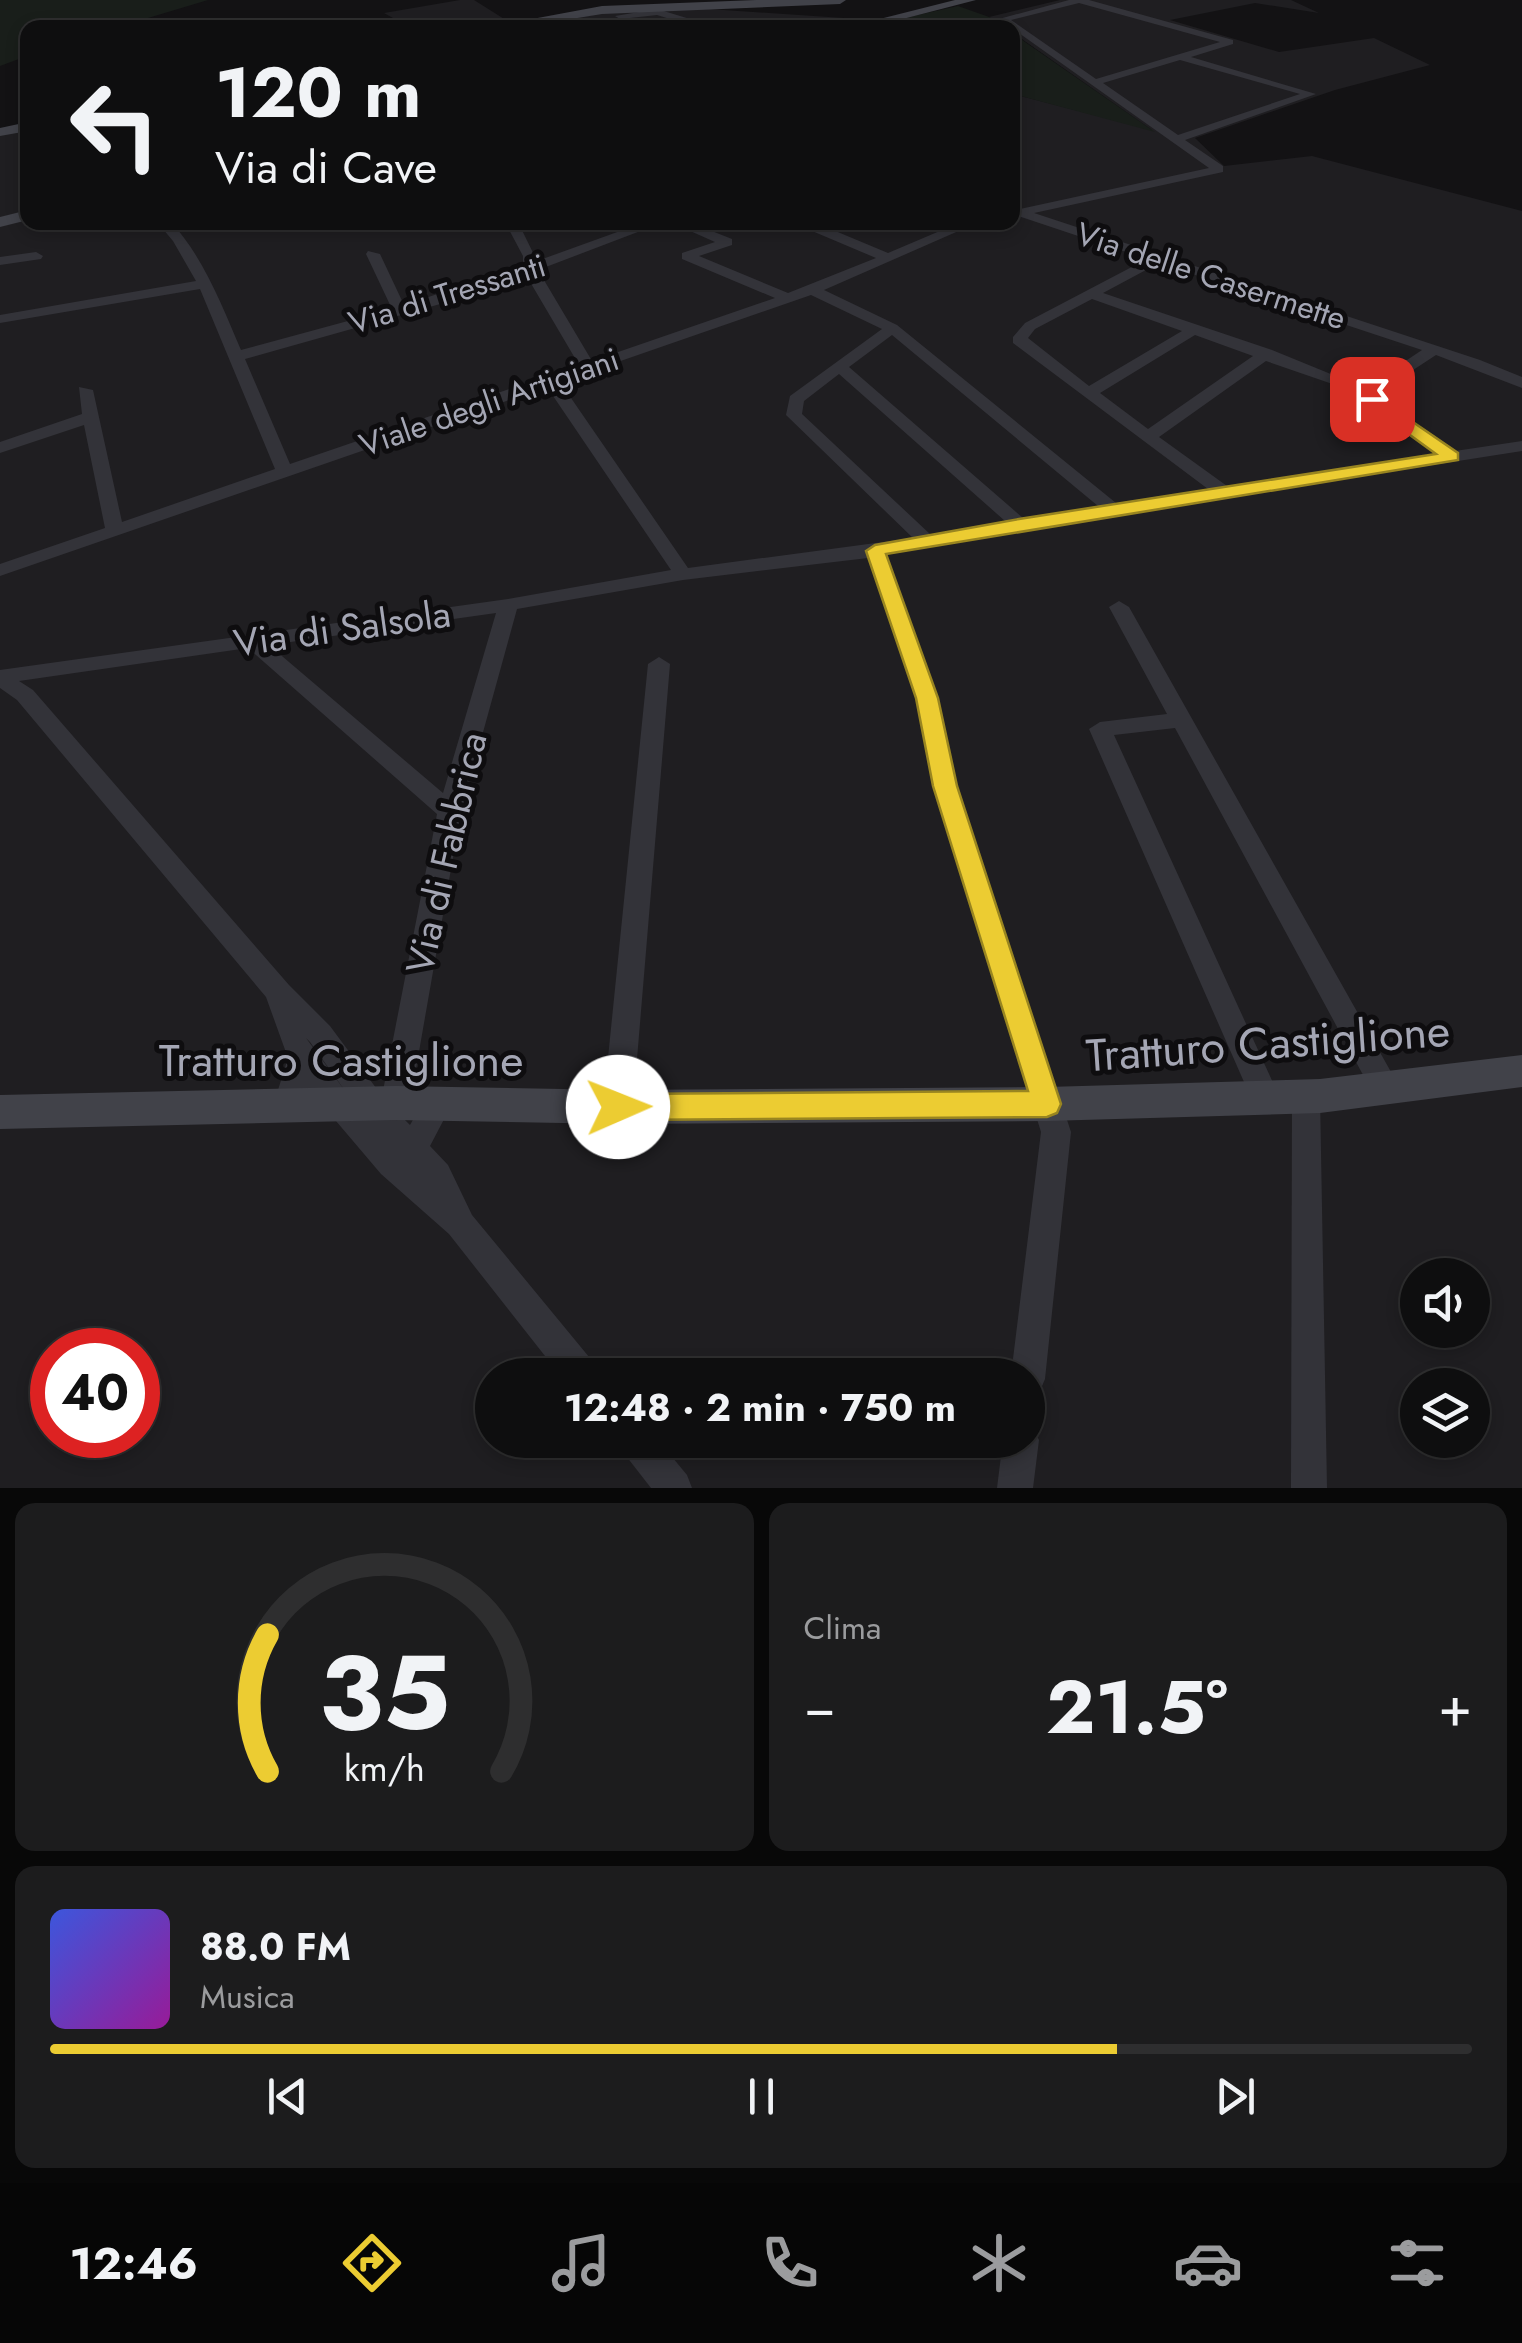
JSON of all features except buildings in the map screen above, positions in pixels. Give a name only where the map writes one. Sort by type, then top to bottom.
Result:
[{"type":"main road","points":[[533,20],[660,6],[840,0]]},
{"type":"main road","points":[[904,0],[921,6],[912,13]]},
{"type":"main road","points":[[919,0],[932,4],[965,1]]},
{"type":"main road","points":[[883,20],[965,1]]},
{"type":"main road","points":[[540,20],[544,18]]},
{"type":"main road","name":"Tratturo Castiglione","points":[[0,1112],[369,1104],[1047,1104],[1306,1096],[1522,1071]]},
{"type":"street","points":[[1005,20],[1079,0],[1230,42],[1093,82]]},
{"type":"street","points":[[628,20],[620,16],[656,12],[683,20]]},
{"type":"street","points":[[1020,30],[1219,170],[1020,211]]},
{"type":"street","points":[[1174,140],[1312,94],[1180,57]]},
{"type":"street","name":"Via delle Casermette","points":[[1020,213],[1522,383]]},
{"type":"street","points":[[171,230],[205,284],[285,472]]},
{"type":"street","points":[[515,230],[530,256],[530,269],[588,368]]},
{"type":"street","points":[[622,230],[629,233]]},
{"type":"street","name":"Via di Tressanti","points":[[234,356],[400,311],[637,230]]},
{"type":"street","points":[[696,230],[727,242],[688,256],[787,298]]},
{"type":"street","points":[[822,230],[888,258]]},
{"type":"street","name":"Viale degli Artigiani","points":[[0,570],[812,290],[954,230]]},
{"type":"street","points":[[373,254],[400,311]]},
{"type":"street","points":[[0,261],[36,256]]},
{"type":"street","points":[[1157,259],[1030,326],[1020,337],[1021,343],[1224,493]]},
{"type":"street","points":[[0,319],[205,284]]},
{"type":"street","points":[[812,290],[850,304],[892,328],[1113,510]]},
{"type":"street","points":[[1090,294],[1350,385],[1452,457]]},
{"type":"street","points":[[892,328],[796,399],[794,415],[926,540]]},
{"type":"street","points":[[1089,393],[1194,329]]},
{"type":"street","points":[[1365,395],[1433,350]]},
{"type":"street","points":[[1148,436],[1267,354]]},
{"type":"street","points":[[840,367],[1019,524]]},
{"type":"street","points":[[551,380],[683,574]]},
{"type":"street","points":[[85,390],[115,530]]},
{"type":"street","points":[[0,448],[90,417]]},
{"type":"street","name":"Via di Salsola","points":[[0,678],[508,604],[683,574],[875,551],[1019,524],[1522,446]]},
{"type":"street","points":[[875,551],[927,698],[945,786],[1056,1132],[1030,1358]]},
{"type":"street","name":"Via di Fabbrica","points":[[369,1104],[508,604]]},
{"type":"street","points":[[1119,606],[1385,1088]]},
{"type":"street","points":[[251,640],[449,812]]},
{"type":"street","points":[[618,1107],[659,664]]},
{"type":"street","points":[[0,678],[25,695],[278,994],[320,1034],[369,1104],[412,1188],[461,1225]]},
{"type":"street","points":[[1181,720],[1100,729],[1265,1098]]},
{"type":"street","points":[[278,994],[296,1046],[303,1055],[369,1104],[437,1175],[461,1225],[568,1358]]},
{"type":"street","points":[[288,1106],[303,1055]]},
{"type":"street","points":[[1306,1096],[1309,1488]]},
{"type":"street","points":[[413,1149],[437,1104]]},
{"type":"street","points":[[650,1458],[674,1488]]},
{"type":"street","points":[[1015,1488],[1019,1458]]},
{"type":"shaded area","points":[[0,0],[208,0],[141,20],[20,20],[20,59],[0,66]]},
{"type":"shaded area","points":[[474,0],[506,20],[397,20],[384,13]]},
{"type":"shaded area","points":[[1060,0],[1291,0],[1319,13],[1255,3],[1170,20],[1279,52],[1374,38],[1430,65],[1335,90],[1195,138],[1224,166],[1312,156],[1522,211],[1522,1488],[0,1488],[0,130],[20,126],[20,230],[1020,230],[1020,96],[1152,130],[1020,38],[1020,20],[989,17]]},
{"type":"shaded area","points":[[958,6],[994,20],[896,20]]},
{"type":"shaded area","points":[[709,9],[873,20],[528,20],[614,11]]},
{"type":"shaded area","points":[[1020,38],[1025,42],[1155,132],[1020,96]]},
{"type":"route","points":[[618,1107],[1047,1104],[945,786],[927,698],[875,551],[1019,524],[1452,457],[1372,399]]}]
